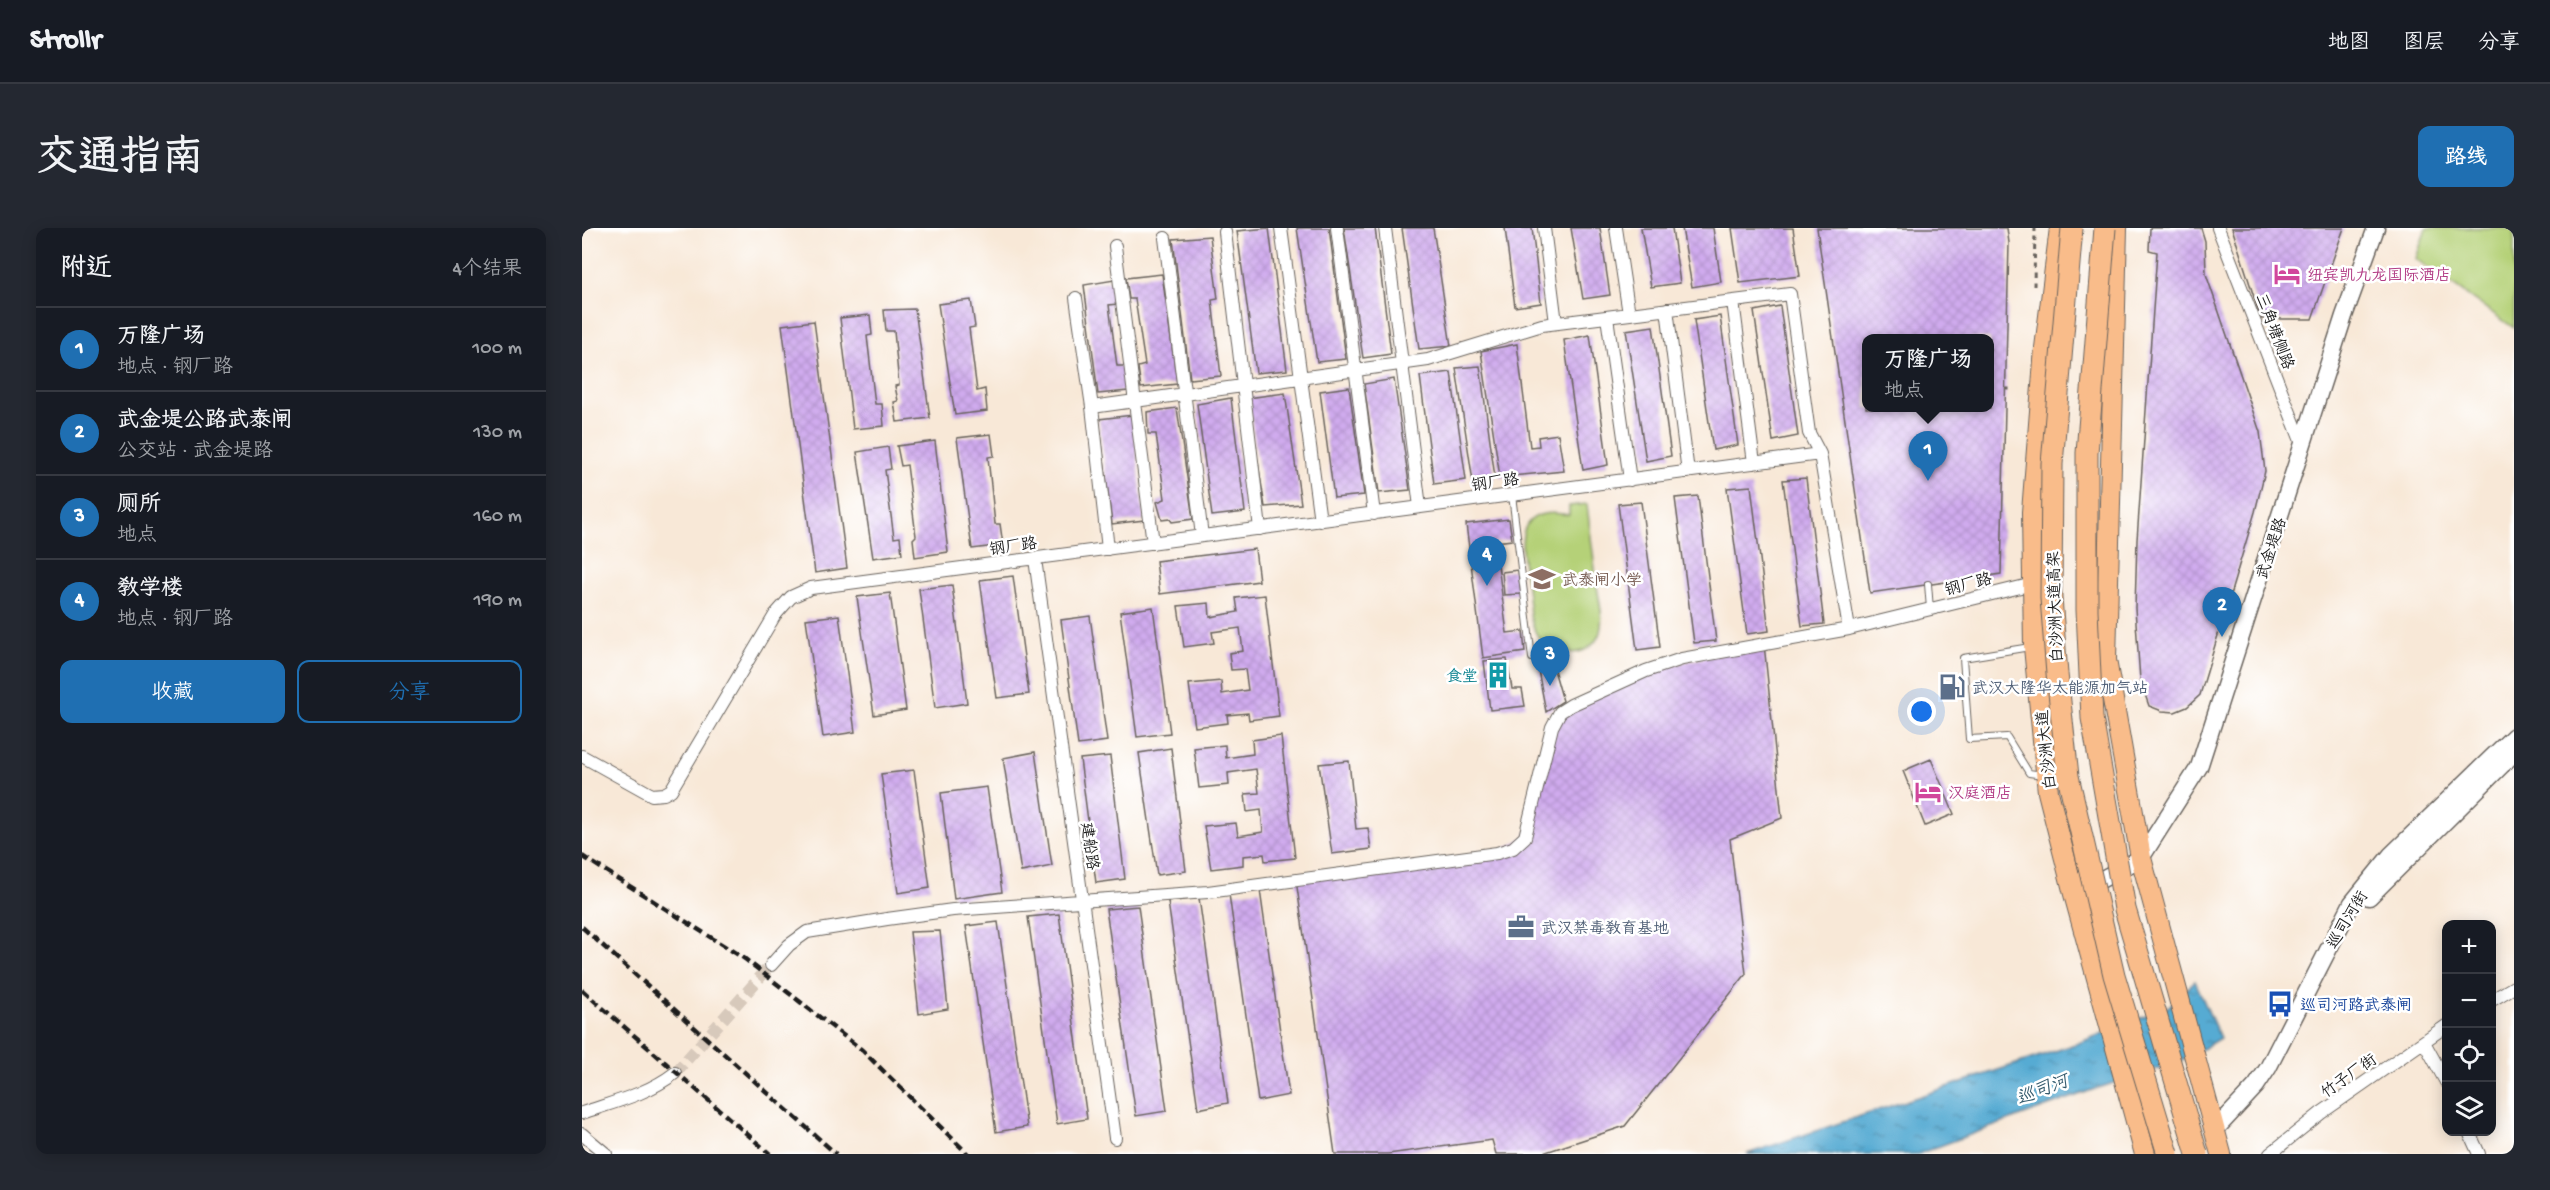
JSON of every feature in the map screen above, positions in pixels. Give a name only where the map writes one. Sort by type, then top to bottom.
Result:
[{"type":"highway","name":"白沙洲大道高架","points":[[2072,228],[2052,464],[2052,598],[2068,776],[2114,975],[2168,1154]]},
{"type":"highway","name":"白沙洲大道高架","points":[[2105,228],[2087,453],[2087,610],[2092,718],[2125,909],[2197,1154]]},
{"type":"main road","name":"白沙洲大道","points":[[2060,228],[2045,348],[2032,512],[2034,647],[2048,792],[2145,1154]]},
{"type":"main road","points":[[2117,228],[2106,660],[2141,858],[2218,1143]]},
{"type":"street","points":[[1281,228],[1320,520]]},
{"type":"street","points":[[1337,228],[1374,514]]},
{"type":"street","points":[[1385,228],[1420,507]]},
{"type":"street","points":[[1544,228],[1556,323]]},
{"type":"street","points":[[1616,228],[1629,314]]},
{"type":"street","name":"三角塘侧路","points":[[2218,228],[2302,446]]},
{"type":"street","name":"武金堤路","points":[[2141,858],[2199,768],[2344,316],[2376,228]]},
{"type":"street","points":[[1225,232],[1260,528]]},
{"type":"street","points":[[1165,238],[1202,536]]},
{"type":"street","points":[[1115,246],[1137,401],[1153,543]]},
{"type":"street","points":[[1092,407],[1428,360],[1542,325],[1790,294],[1809,433],[1820,454],[1849,629]]},
{"type":"street","points":[[1076,297],[1092,407],[1108,549]]},
{"type":"street","points":[[1733,301],[1754,463]]},
{"type":"street","points":[[1667,309],[1688,472]]},
{"type":"street","points":[[1607,317],[1630,480]]},
{"type":"street","name":"钢厂路","points":[[582,756],[651,795],[664,794],[671,790],[775,615],[791,597],[811,588],[1820,454]]},
{"type":"street","name":"建船路","points":[[1035,559],[1115,1138]]},
{"type":"street","name":"钢厂路","points":[[1082,900],[1209,892],[1497,853],[1513,848],[1524,837],[1552,727],[1560,712],[1638,674],[1682,659],[1849,629],[2033,584]]},
{"type":"street","name":"巡司河街","points":[[2218,1143],[2268,1068],[2352,903],[2391,855],[2514,736]]},
{"type":"street","name":"巡司河街","points":[[2218,1143],[2278,1070],[2294,1040],[2339,938],[2356,911],[2514,753]]},
{"type":"street","points":[[2074,894],[2141,858]]},
{"type":"street","points":[[771,965],[789,945],[807,932],[953,910],[1082,900]]},
{"type":"street","points":[[2496,998],[2514,987]]},
{"type":"street","name":"竹子厂街","points":[[2270,1154],[2321,1113],[2443,1028]]},
{"type":"street","points":[[2424,1042],[2442,1075]]},
{"type":"street","points":[[582,1113],[641,1093],[664,1082],[675,1073]]},
{"type":"street","points":[[582,1134],[606,1154]]},
{"type":"street","points":[[2471,1136],[2479,1154]]},
{"type":"lane","points":[[1512,495],[1532,658]]},
{"type":"lane","points":[[1928,584],[1930,610]]},
{"type":"lane","points":[[2034,647],[1963,658],[1969,739],[2007,737],[2029,773],[2047,775]]},
{"type":"path","points":[[2005,389],[2014,389]]},
{"type":"green space","points":[[2426,228],[2514,228],[2514,328],[2416,259]]},
{"type":"green space","points":[[1587,504],[1602,621],[1600,632],[1588,648],[1570,653],[1551,648],[1543,642],[1532,624],[1522,544],[1528,523],[1537,516],[1550,513],[1569,515],[1569,506]]},
{"type":"water","name":"巡司河","points":[[2195,981],[2220,1038],[2184,1060],[2092,1090],[1918,1154],[1747,1154],[2076,1044],[2168,1007]]},
{"type":"building","points":[[1269,228],[1287,370],[1256,373],[1237,231]]},
{"type":"building","points":[[1297,228],[1329,228],[1346,359],[1317,362]]},
{"type":"building","points":[[1344,228],[1375,228],[1391,354],[1363,358]]},
{"type":"building","points":[[1402,228],[1433,228],[1451,346],[1419,349]]},
{"type":"building","points":[[1505,228],[1532,228],[1541,303],[1515,307]]},
{"type":"building","points":[[1571,228],[1600,228],[1610,295],[1583,299]]},
{"type":"building","points":[[1641,228],[1672,228],[1680,283],[1651,287]]},
{"type":"building","points":[[1682,228],[1713,228],[1721,282],[1692,287]]},
{"type":"building","points":[[1732,228],[1793,228],[1800,276],[1740,283]]},
{"type":"building","points":[[1817,228],[2007,228],[2009,243],[2001,574],[1870,593]]},
{"type":"building","points":[[2150,228],[2201,228],[2205,241],[2206,274],[2260,432],[2265,471],[2255,512],[2200,695],[2187,707],[2175,712],[2162,711],[2149,706],[2140,680],[2135,608],[2137,540],[2157,252],[2149,250]]},
{"type":"building","name":"纽宾凯九龙国际酒店","points":[[2232,228],[2344,228],[2312,319],[2261,319]]},
{"type":"building","points":[[1210,236],[1218,299],[1212,300],[1221,376],[1190,379],[1173,239]]},
{"type":"building","points":[[1162,274],[1177,384],[1141,388],[1138,367],[1145,365],[1135,299],[1129,299],[1126,278]]},
{"type":"building","points":[[1114,280],[1118,304],[1109,305],[1117,366],[1125,366],[1128,391],[1098,394],[1084,285]]},
{"type":"building","points":[[971,300],[975,327],[969,328],[977,391],[985,389],[987,411],[955,415],[938,304]]},
{"type":"building","points":[[1780,306],[1798,436],[1773,441],[1754,311]]},
{"type":"building","points":[[915,309],[930,418],[897,422],[894,402],[898,401],[895,386],[899,385],[894,331],[886,331],[884,310]]},
{"type":"building","points":[[870,315],[872,335],[867,336],[875,404],[882,404],[884,426],[853,429],[840,318]]},
{"type":"building","points":[[1720,316],[1738,445],[1713,450],[1694,320]]},
{"type":"building","points":[[814,321],[847,568],[815,573],[782,325]]},
{"type":"building","points":[[1653,326],[1671,456],[1646,461],[1626,330]]},
{"type":"building","points":[[1590,335],[1608,465],[1583,470],[1564,340]]},
{"type":"building","points":[[1517,344],[1530,447],[1539,446],[1538,437],[1558,434],[1564,471],[1500,477],[1481,351]]},
{"type":"building","points":[[1480,366],[1495,478],[1473,482],[1456,368]]},
{"type":"building","points":[[1451,372],[1466,480],[1434,484],[1420,376]]},
{"type":"building","points":[[1394,379],[1410,490],[1379,493],[1364,384]]},
{"type":"building","points":[[1349,387],[1364,495],[1334,498],[1320,391]]},
{"type":"building","points":[[1285,393],[1301,504],[1265,507],[1248,398]]},
{"type":"building","points":[[1231,398],[1245,512],[1212,516],[1197,404]]},
{"type":"building","points":[[1177,408],[1193,519],[1172,522],[1170,519],[1162,520],[1157,502],[1165,499],[1156,434],[1148,434],[1147,412]]},
{"type":"building","points":[[1133,415],[1144,520],[1112,524],[1099,419]]},
{"type":"building","points":[[991,434],[994,456],[988,457],[995,524],[1000,524],[1003,545],[972,549],[957,438]]},
{"type":"building","points":[[935,441],[948,552],[915,557],[913,539],[916,536],[907,465],[901,466],[897,446]]},
{"type":"building","points":[[888,447],[891,469],[885,470],[894,538],[900,537],[902,554],[873,558],[857,452]]},
{"type":"building","points":[[1806,478],[1824,624],[1802,626],[1783,480]]},
{"type":"building","points":[[1751,486],[1769,631],[1747,634],[1727,488]]},
{"type":"building","points":[[1698,496],[1716,641],[1694,643],[1675,498]]},
{"type":"building","points":[[1641,502],[1660,647],[1637,650],[1618,504]]},
{"type":"building","points":[[1509,519],[1512,540],[1495,542],[1507,633],[1523,631],[1525,652],[1483,658],[1466,524]]},
{"type":"building","points":[[1255,549],[1259,581],[1160,594],[1156,561]]},
{"type":"building","points":[[1518,570],[1521,594],[1504,595],[1502,572]]},
{"type":"building","points":[[1013,576],[1029,694],[997,698],[980,580]]},
{"type":"building","points":[[952,585],[967,703],[935,708],[919,589]]},
{"type":"building","points":[[890,593],[906,710],[874,715],[857,597]]},
{"type":"building","points":[[1265,595],[1279,716],[1249,720],[1248,713],[1227,715],[1228,723],[1195,727],[1189,684],[1221,681],[1222,694],[1248,690],[1245,669],[1231,670],[1229,653],[1243,651],[1240,628],[1212,632],[1214,643],[1184,647],[1178,606],[1209,603],[1210,617],[1238,612],[1236,598]]},
{"type":"building","points":[[1153,607],[1170,733],[1137,737],[1120,612]]},
{"type":"building","points":[[839,615],[855,732],[823,737],[806,619]]},
{"type":"building","points":[[1090,616],[1107,741],[1078,745],[1061,620]]},
{"type":"building","name":"武汉禁毒教育基地","points":[[1764,644],[1782,818],[1730,839],[1746,974],[1625,1126],[1540,1154],[1496,1154],[1492,1140],[1388,1154],[1335,1154],[1296,880],[1497,853],[1525,837],[1560,712],[1646,671]]},
{"type":"building","name":"食堂","points":[[1507,659],[1512,689],[1522,689],[1525,706],[1490,710],[1484,661]]},
{"type":"building","points":[[1553,666],[1563,701],[1546,712],[1538,670]]},
{"type":"building","points":[[1281,736],[1295,858],[1265,861],[1264,854],[1243,856],[1243,865],[1211,869],[1204,826],[1236,823],[1238,836],[1263,832],[1261,810],[1247,812],[1245,794],[1259,793],[1256,769],[1228,773],[1229,785],[1199,788],[1194,748],[1225,745],[1226,758],[1253,754],[1252,740]]},
{"type":"building","points":[[1171,748],[1186,871],[1157,875],[1139,753]]},
{"type":"building","points":[[1035,752],[1052,866],[1021,872],[1003,758]]},
{"type":"building","points":[[1110,756],[1125,879],[1096,883],[1080,759]]},
{"type":"building","name":"汉庭酒店","points":[[1931,759],[1954,814],[1925,826],[1903,771]]},
{"type":"building","points":[[1349,761],[1356,829],[1368,828],[1371,849],[1332,854],[1319,764]]},
{"type":"building","points":[[914,770],[930,888],[898,893],[881,774]]},
{"type":"building","points":[[987,787],[1002,892],[954,899],[941,793]]},
{"type":"building","points":[[1260,890],[1289,1095],[1258,1101],[1229,894]]},
{"type":"building","points":[[1199,898],[1228,1103],[1198,1109],[1168,902]]},
{"type":"building","points":[[1138,906],[1167,1111],[1136,1116],[1106,909]]},
{"type":"building","points":[[1059,914],[1087,1119],[1057,1124],[1028,917]]},
{"type":"building","points":[[998,922],[1027,1127],[996,1132],[966,926]]},
{"type":"building","points":[[940,931],[948,1009],[919,1014],[910,932]]},
{"type":"tunnel","points":[[675,1073],[771,965]]},
{"type":"railway","points":[[582,856],[745,959],[862,1050],[968,1154]]},
{"type":"railway","points":[[582,927],[836,1154]]},
{"type":"railway","points":[[582,990],[770,1154]]},
{"type":"place","name":"纽宾凯九龙国际酒店","points":[[2287,274]]},
{"type":"place","name":"万隆广场","points":[[1928,481]]},
{"type":"place","name":"武泰闸小学","points":[[1542,579]]},
{"type":"place","name":"教学楼","points":[[1487,586]]},
{"type":"place","name":"武金堤公路武泰闸","points":[[2222,637]]},
{"type":"place","name":"食堂","points":[[1498,675]]},
{"type":"place","name":"厕所","points":[[1550,686]]},
{"type":"place","name":"武汉大隆华太能源加气站","points":[[1952,687]]},
{"type":"place","name":"汉庭酒店","points":[[1928,792]]},
{"type":"place","name":"武汉禁毒教育基地","points":[[1521,927]]},
{"type":"place","name":"巡司河路武泰闸","points":[[2280,1004]]}]
